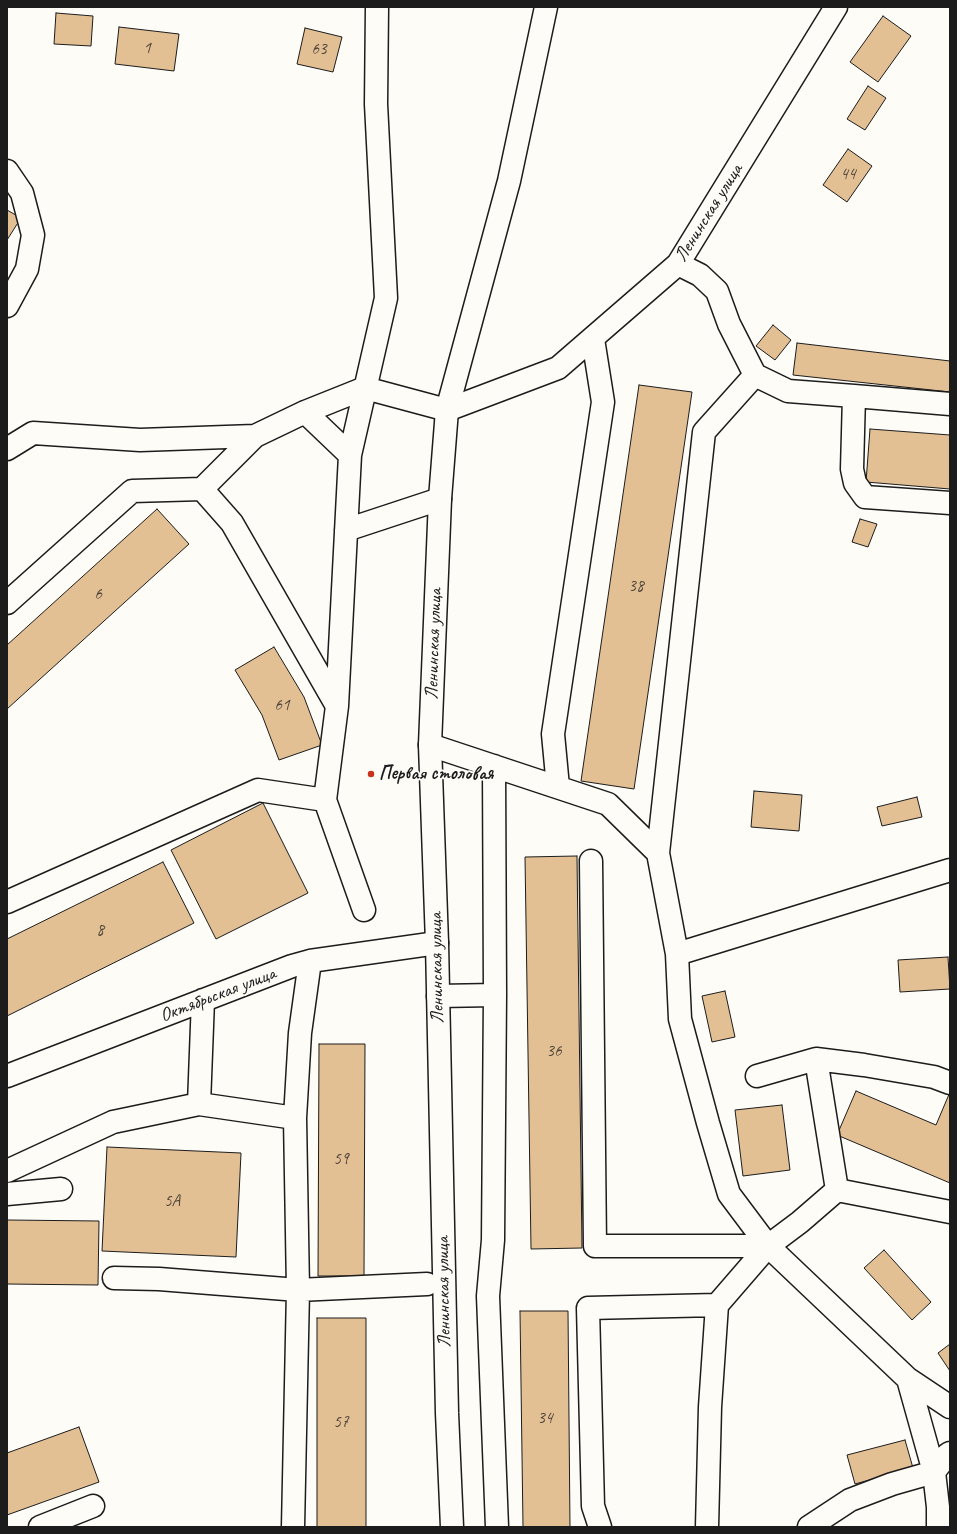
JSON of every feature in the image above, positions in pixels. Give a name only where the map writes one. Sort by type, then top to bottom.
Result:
[{"type":"main road","points":[[364,910],[326,800],[337,706],[350,455],[386,298],[376,104],[377,7]]},
{"type":"main road","name":"Ленинская улица","points":[[452,1527],[447,1412],[437,943],[430,745],[440,499],[446,410],[509,181],[546,7]]},
{"type":"main road","name":"Ленинская улица","points":[[446,410],[558,368],[678,264],[836,7]]},
{"type":"main road","points":[[7,171],[22,194],[33,235],[27,268],[7,306]]},
{"type":"main road","points":[[678,264],[700,275],[717,291],[729,324],[755,375],[788,391],[950,404]]},
{"type":"main road","points":[[558,787],[553,734],[603,402],[593,339]]},
{"type":"main road","points":[[755,375],[704,432],[658,853],[677,954],[680,1019],[729,1194],[768,1246],[908,1379],[950,1407]]},
{"type":"main road","points":[[7,603],[132,491],[202,489],[255,436],[305,412],[365,388],[446,410]]},
{"type":"main road","points":[[854,396],[852,469],[855,483],[865,496],[950,503]]},
{"type":"main road","points":[[305,412],[350,455]]},
{"type":"main road","points":[[7,449],[33,432],[140,440],[255,436]]},
{"type":"main road","points":[[202,489],[232,523],[337,706]]},
{"type":"main road","points":[[346,530],[440,499]]},
{"type":"main road","points":[[430,745],[608,804],[658,853]]},
{"type":"main road","points":[[494,766],[495,995],[493,1240],[488,1296],[497,1527]]},
{"type":"main road","points":[[7,902],[258,790],[326,800]]},
{"type":"main road","points":[[591,861],[595,1246],[768,1246]]},
{"type":"main road","points":[[677,954],[950,870]]},
{"type":"main road","name":"Октябрьская улица","points":[[7,1076],[292,966],[310,961],[437,943]]},
{"type":"main road","points":[[293,1527],[298,1290],[295,1118],[300,1033],[310,961]]},
{"type":"main road","points":[[438,996],[495,995]]},
{"type":"main road","points":[[199,1104],[203,1000]]},
{"type":"main road","points":[[816,1059],[837,1190]]},
{"type":"main road","points":[[757,1076],[816,1059],[864,1065],[926,1076],[950,1083]]},
{"type":"main road","points":[[7,1172],[114,1122],[199,1104],[295,1118]]},
{"type":"main road","points":[[7,1194],[61,1189]]},
{"type":"main road","points":[[707,1527],[710,1407],[718,1305],[768,1246],[800,1222],[837,1190]]},
{"type":"main road","points":[[837,1190],[950,1212]]},
{"type":"main road","points":[[114,1278],[158,1279],[298,1290],[427,1284]]},
{"type":"main road","points":[[600,1527],[593,1506],[588,1308],[718,1305]]},
{"type":"main road","points":[[908,1379],[934,1472],[938,1507],[938,1527]]},
{"type":"main road","points":[[809,1527],[850,1500],[892,1484],[934,1472],[950,1453]]},
{"type":"main road","points":[[40,1527],[93,1506]]},
{"type":"building","points":[[56,13],[93,16],[91,46],[54,44]]},
{"type":"building","points":[[883,16],[911,36],[878,82],[850,62]]},
{"type":"building","points":[[119,27],[179,34],[174,71],[115,64]]},
{"type":"building","points":[[305,28],[342,37],[333,72],[297,64]]},
{"type":"building","points":[[868,86],[886,98],[865,130],[847,119]]},
{"type":"building","points":[[848,149],[872,166],[847,202],[823,185]]},
{"type":"building","points":[[7,210],[21,218],[7,240]]},
{"type":"building","points":[[773,325],[791,340],[775,360],[756,346]]},
{"type":"building","points":[[797,343],[950,361],[950,392],[793,375]]},
{"type":"building","points":[[639,385],[692,392],[634,789],[581,781]]},
{"type":"building","points":[[870,429],[950,435],[950,489],[866,482]]},
{"type":"building","points":[[157,509],[189,544],[7,709],[7,645]]},
{"type":"building","points":[[860,519],[877,524],[868,547],[852,542]]},
{"type":"building","points":[[274,647],[304,697],[322,745],[279,760],[262,715],[235,670]]},
{"type":"building","points":[[754,791],[802,795],[799,831],[751,827]]},
{"type":"building","points":[[917,797],[922,817],[882,826],[877,807]]},
{"type":"building","points":[[263,803],[308,893],[216,939],[171,850]]},
{"type":"building","points":[[577,856],[582,1248],[531,1249],[525,857]]},
{"type":"building","points":[[163,862],[194,923],[7,1016],[7,939]]},
{"type":"building","points":[[948,957],[950,989],[900,992],[898,960]]},
{"type":"building","points":[[725,991],[735,1037],[712,1042],[702,996]]},
{"type":"building","points":[[319,1044],[365,1044],[364,1276],[318,1276]]},
{"type":"building","points":[[856,1091],[936,1125],[950,1092],[950,1183],[837,1135]]},
{"type":"building","points":[[782,1105],[790,1170],[743,1176],[735,1110]]},
{"type":"building","points":[[107,1147],[241,1153],[236,1257],[102,1251]]},
{"type":"building","points":[[7,1220],[99,1221],[98,1285],[7,1284]]},
{"type":"building","points":[[884,1250],[931,1302],[912,1320],[864,1268]]},
{"type":"building","points":[[520,1311],[568,1311],[570,1527],[523,1527]]},
{"type":"building","points":[[317,1318],[366,1318],[366,1527],[317,1527]]},
{"type":"building","points":[[950,1344],[950,1371],[938,1353]]},
{"type":"building","points":[[79,1427],[99,1482],[7,1515],[7,1453]]},
{"type":"building","points":[[905,1440],[913,1468],[855,1484],[847,1455]]},
{"type":"place","name":"Первая столовая","points":[[371,774]]}]
